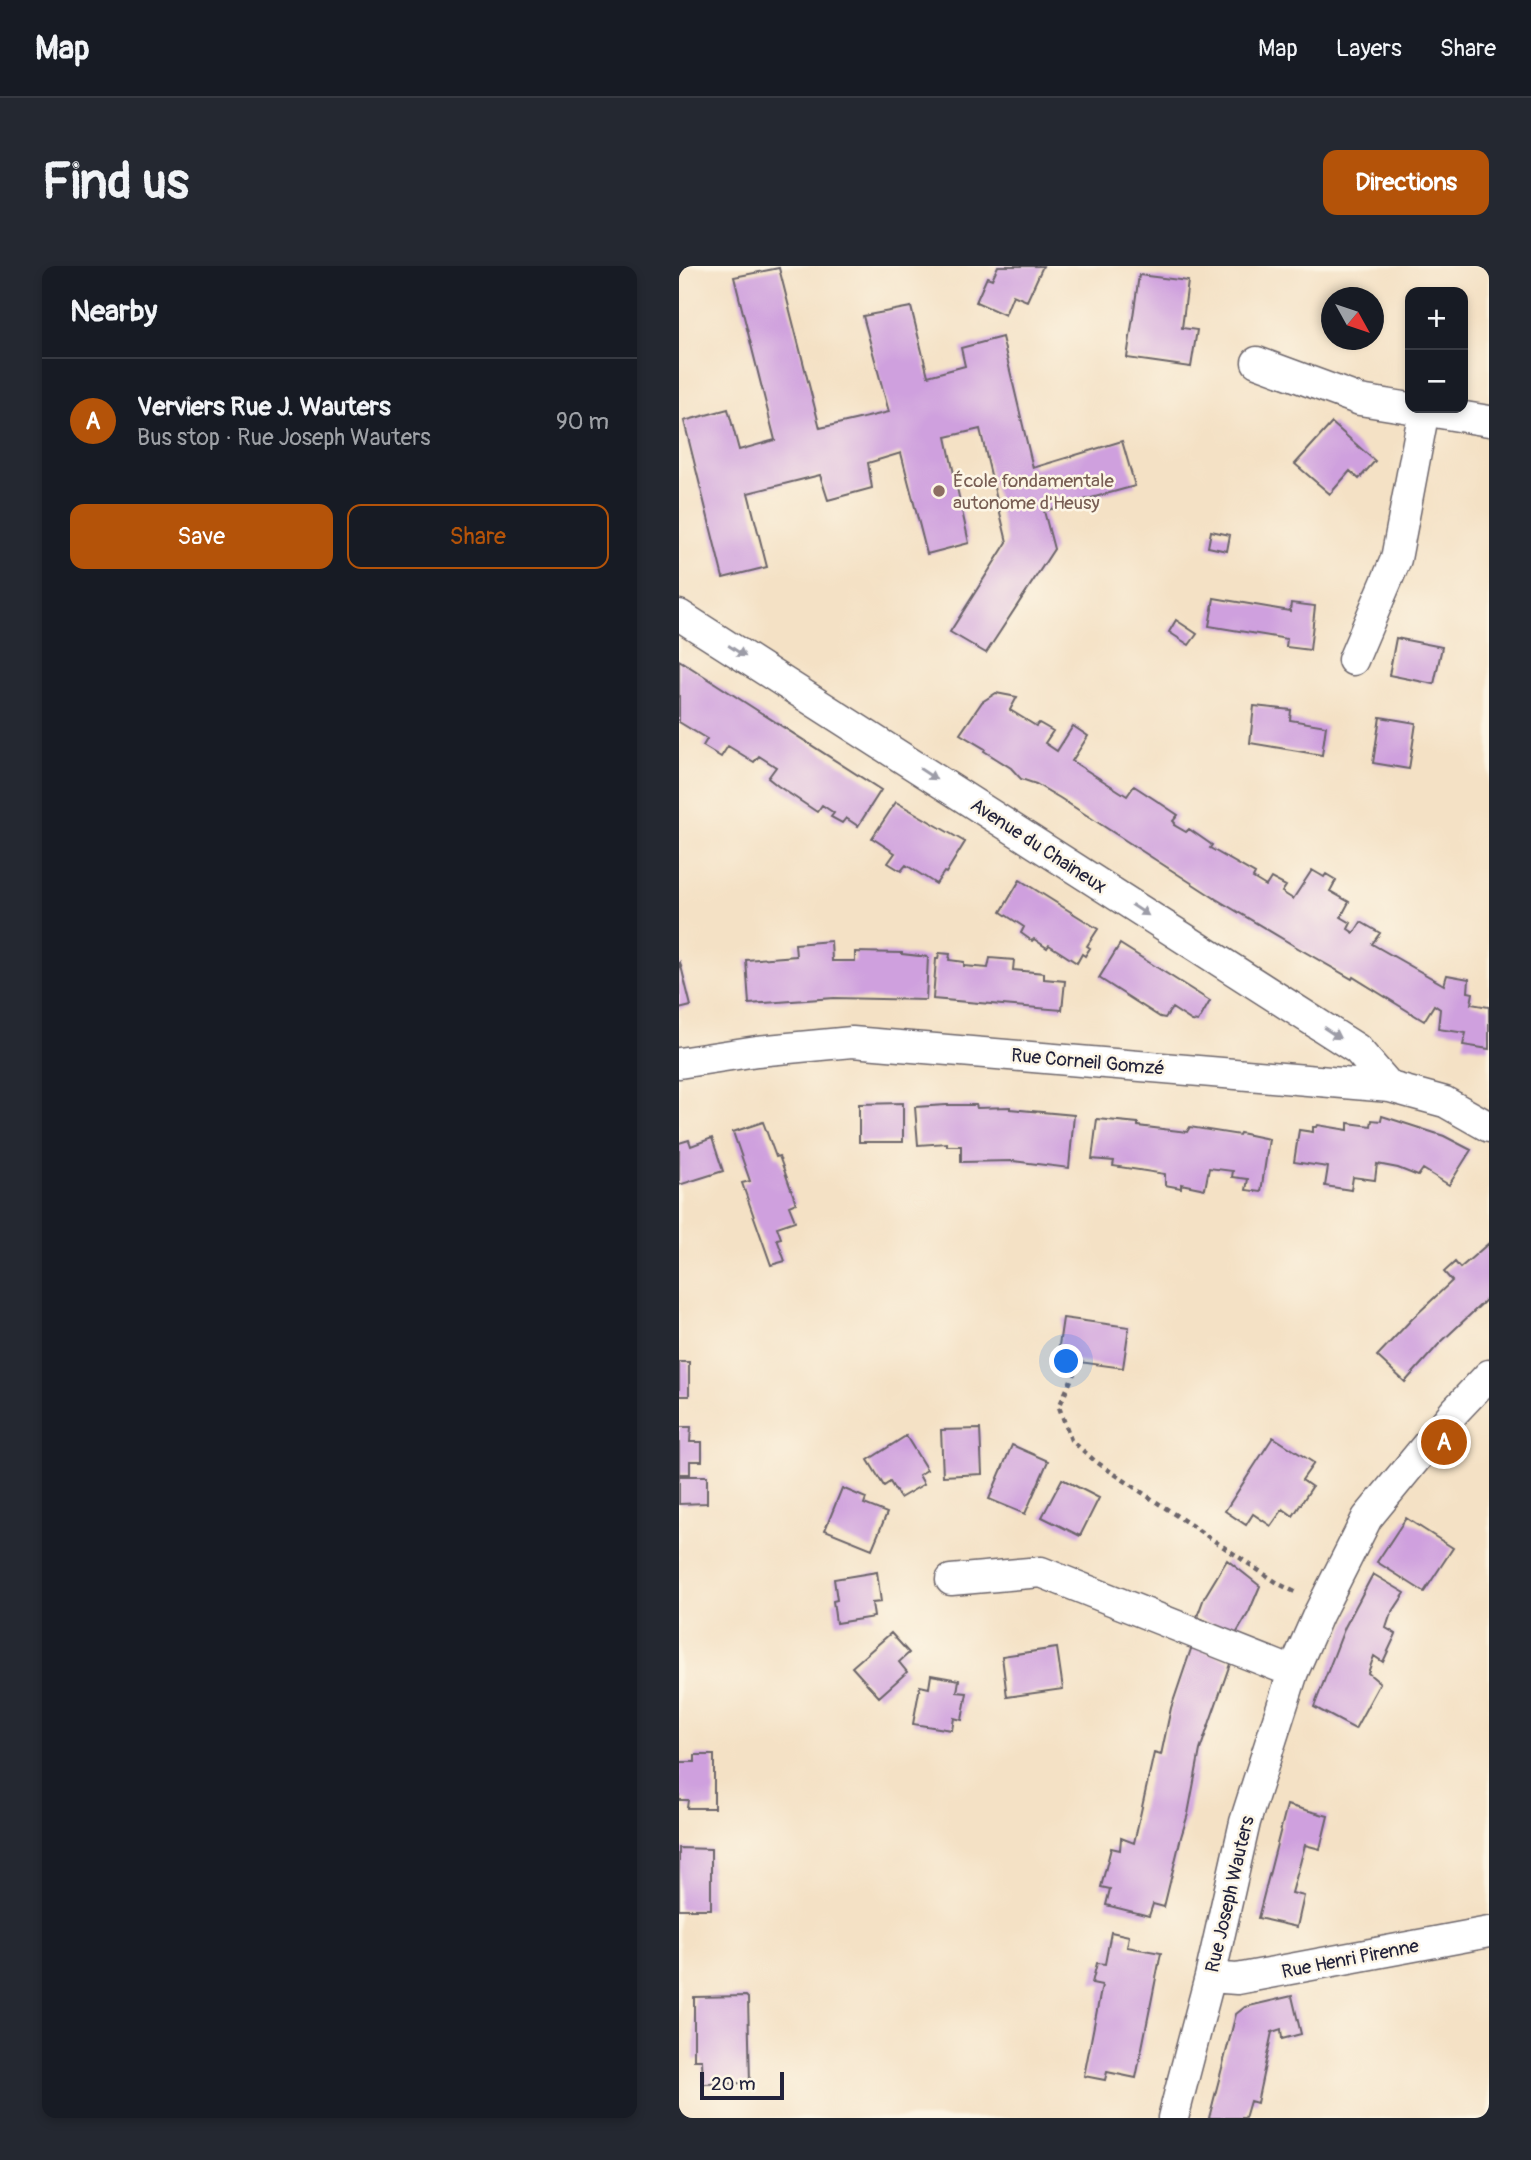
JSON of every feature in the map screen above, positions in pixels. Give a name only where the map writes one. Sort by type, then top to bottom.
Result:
[{"type":"street","points":[[1257,362],[1360,400],[1405,407]]},
{"type":"street","points":[[1353,660],[1396,559],[1414,413]]},
{"type":"street","points":[[1443,413],[1489,421]]},
{"type":"street","name":"Avenue du Chaineux","points":[[679,615],[1357,1049],[1390,1087]]},
{"type":"street","name":"Rue Corneil Gomzé","points":[[679,1063],[757,1051],[852,1042],[1390,1087],[1445,1102],[1489,1127]]},
{"type":"street","name":"Rue Joseph Wauters","points":[[1173,2118],[1210,1977],[1245,1822],[1293,1672],[1322,1606],[1367,1518],[1455,1411],[1489,1375]]},
{"type":"street","points":[[951,1580],[1041,1572],[1293,1672]]},
{"type":"street","name":"Rue Henri Pirenne","points":[[1210,1977],[1237,1979],[1489,1932]]},
{"type":"path","points":[[1075,1371],[1059,1407],[1071,1440],[1095,1461],[1217,1545],[1279,1584],[1322,1606]]},
{"type":"building","points":[[998,266],[1043,266],[1027,301],[1013,295],[1005,315],[976,302],[987,277],[992,279]]},
{"type":"building","points":[[779,268],[820,428],[889,412],[863,316],[911,307],[928,376],[965,366],[961,348],[1002,337],[1033,468],[1122,441],[1135,486],[1044,511],[1054,549],[986,653],[950,632],[1007,542],[980,429],[946,437],[969,543],[927,554],[901,453],[868,463],[872,488],[828,500],[820,475],[748,493],[767,567],[723,578],[684,421],[728,409],[739,450],[775,440],[734,277]]},
{"type":"building","points":[[1139,275],[1188,281],[1182,328],[1197,330],[1191,367],[1127,358]]},
{"type":"building","points":[[1332,423],[1375,461],[1359,479],[1350,471],[1330,494],[1295,464]]},
{"type":"building","points":[[1211,531],[1230,535],[1227,551],[1208,547]]},
{"type":"building","points":[[1214,598],[1290,611],[1291,603],[1315,606],[1310,650],[1286,647],[1287,639],[1209,626]]},
{"type":"building","points":[[1176,620],[1197,634],[1189,645],[1169,632]]},
{"type":"building","points":[[1396,638],[1442,647],[1434,684],[1389,675]]},
{"type":"building","points":[[679,660],[881,790],[858,826],[846,818],[842,823],[831,817],[834,813],[822,805],[817,812],[778,786],[768,778],[776,767],[759,756],[754,762],[728,746],[721,757],[703,746],[707,739],[679,722]]},
{"type":"building","points":[[996,693],[1017,697],[1010,710],[1036,726],[1039,723],[1053,731],[1045,743],[1057,751],[1073,726],[1088,736],[1072,761],[1127,796],[1134,786],[1178,815],[1173,821],[1174,825],[1186,832],[1189,829],[1212,845],[1210,848],[1255,874],[1253,878],[1266,886],[1271,878],[1286,886],[1282,892],[1293,899],[1312,870],[1336,880],[1330,891],[1349,902],[1341,917],[1351,923],[1348,929],[1354,933],[1361,922],[1380,933],[1372,944],[1444,985],[1447,975],[1469,979],[1468,992],[1473,993],[1471,1004],[1489,1007],[1489,1049],[1463,1045],[1466,1033],[1438,1029],[1440,1009],[1434,1005],[1424,1021],[1216,899],[1060,798],[1021,779],[1011,768],[960,734],[982,702]]},
{"type":"building","points":[[1254,706],[1291,710],[1290,720],[1326,726],[1322,755],[1250,743]]},
{"type":"building","points":[[1380,717],[1416,723],[1409,769],[1373,763]]},
{"type":"building","points":[[896,802],[965,842],[936,884],[906,865],[901,871],[888,863],[895,853],[872,838]]},
{"type":"building","points":[[1020,880],[1098,929],[1087,946],[1090,948],[1085,956],[1082,954],[1077,963],[1049,945],[1047,948],[1034,939],[1032,941],[1021,933],[1024,927],[1001,912]]},
{"type":"building","points":[[831,941],[832,961],[855,961],[855,952],[902,953],[928,957],[926,1000],[834,998],[749,1004],[746,960],[796,956],[795,944]]},
{"type":"building","points":[[1120,944],[1210,1001],[1198,1022],[1172,1008],[1165,1018],[1160,1017],[1099,978]]},
{"type":"building","points":[[939,953],[950,954],[949,960],[964,962],[964,966],[988,968],[990,958],[1014,960],[1013,970],[1044,973],[1044,979],[1065,981],[1062,1010],[933,999],[936,959]]},
{"type":"building","points":[[679,963],[691,1006],[679,1009]]},
{"type":"building","points":[[903,1103],[903,1142],[859,1142],[859,1104]]},
{"type":"building","points":[[915,1107],[1010,1107],[1074,1115],[1069,1168],[1013,1161],[961,1162],[961,1146],[947,1146],[947,1143],[918,1145]]},
{"type":"building","points":[[1382,1116],[1444,1136],[1471,1150],[1449,1185],[1423,1169],[1418,1176],[1377,1164],[1375,1180],[1353,1177],[1351,1190],[1325,1186],[1328,1167],[1294,1162],[1299,1130],[1313,1132],[1313,1127],[1318,1125],[1348,1130],[1348,1123],[1371,1126],[1372,1120],[1381,1121]]},
{"type":"building","points":[[1097,1119],[1187,1132],[1190,1127],[1269,1139],[1261,1192],[1246,1190],[1248,1179],[1232,1177],[1233,1171],[1209,1168],[1205,1189],[1181,1184],[1181,1188],[1165,1185],[1165,1174],[1113,1166],[1114,1161],[1092,1159]]},
{"type":"building","points":[[763,1122],[796,1203],[789,1206],[795,1221],[777,1227],[781,1238],[777,1239],[785,1261],[771,1265],[742,1183],[750,1181],[733,1132]]},
{"type":"building","points":[[712,1138],[723,1171],[679,1185],[679,1143],[689,1140],[691,1146]]},
{"type":"building","points":[[1489,1243],[1489,1297],[1439,1344],[1405,1382],[1377,1356],[1452,1281],[1444,1272],[1455,1262],[1460,1268]]},
{"type":"building","points":[[1063,1318],[1129,1327],[1123,1368],[1057,1359]]},
{"type":"building","points":[[679,1362],[689,1362],[689,1396],[679,1396]]},
{"type":"building","points":[[679,1427],[691,1427],[690,1442],[702,1442],[702,1461],[690,1461],[690,1474],[679,1474]]},
{"type":"building","points":[[980,1429],[982,1474],[943,1476],[941,1430]]},
{"type":"building","points":[[906,1436],[927,1470],[919,1475],[924,1484],[900,1498],[890,1482],[884,1486],[868,1460]]},
{"type":"building","points":[[1273,1437],[1314,1463],[1302,1480],[1312,1487],[1293,1516],[1283,1509],[1271,1526],[1253,1514],[1246,1525],[1225,1511]]},
{"type":"building","points":[[1012,1445],[1048,1461],[1025,1514],[989,1499]]},
{"type":"building","points":[[679,1476],[707,1476],[707,1503],[679,1504]]},
{"type":"building","points":[[1062,1479],[1099,1498],[1080,1536],[1042,1517]]},
{"type":"building","points":[[842,1488],[866,1498],[864,1504],[887,1513],[872,1549],[825,1530]]},
{"type":"building","points":[[1406,1518],[1453,1548],[1424,1592],[1377,1562]]},
{"type":"building","points":[[1227,1560],[1260,1586],[1236,1634],[1197,1617],[1204,1598]]},
{"type":"building","points":[[877,1572],[881,1602],[872,1603],[874,1617],[836,1623],[834,1579]]},
{"type":"building","points":[[1373,1574],[1405,1593],[1390,1616],[1386,1628],[1396,1634],[1383,1662],[1374,1656],[1368,1673],[1380,1683],[1355,1729],[1314,1707],[1345,1627]]},
{"type":"building","points":[[891,1633],[909,1653],[899,1662],[907,1672],[879,1697],[852,1667]]},
{"type":"building","points":[[1192,1646],[1231,1661],[1200,1750],[1188,1814],[1164,1907],[1153,1904],[1149,1916],[1106,1905],[1110,1889],[1101,1887],[1111,1848],[1120,1850],[1121,1838],[1134,1843],[1154,1753],[1161,1755],[1171,1708]]},
{"type":"building","points":[[1057,1648],[1063,1689],[1007,1697],[1002,1656]]},
{"type":"building","points":[[931,1675],[959,1680],[957,1692],[967,1693],[962,1720],[954,1718],[952,1730],[913,1724],[920,1686],[929,1688]]},
{"type":"building","points":[[695,1755],[714,1755],[714,1808],[687,1808],[688,1800],[679,1800],[679,1762],[695,1762]]},
{"type":"building","points":[[1287,1805],[1328,1816],[1320,1849],[1305,1845],[1292,1893],[1304,1896],[1297,1927],[1258,1918]]},
{"type":"building","points":[[679,1848],[711,1849],[711,1909],[679,1909]]},
{"type":"building","points":[[1111,1932],[1129,1936],[1127,1947],[1161,1953],[1136,2078],[1107,2072],[1105,2080],[1084,2076],[1102,1985],[1092,1983],[1097,1963],[1105,1964]]},
{"type":"building","points":[[746,1996],[750,2083],[703,2084],[702,2060],[694,2060],[694,1997]]},
{"type":"building","points":[[1292,1996],[1301,2034],[1282,2039],[1281,2029],[1272,2032],[1257,2103],[1250,2101],[1245,2118],[1209,2118],[1236,2014],[1245,2007]]},
{"type":"place","name":"École fondamentale autonome d'Heusy","points":[[939,491]]},
{"type":"place","name":"Verviers Rue J. Wauters","points":[[1444,1442]]}]
